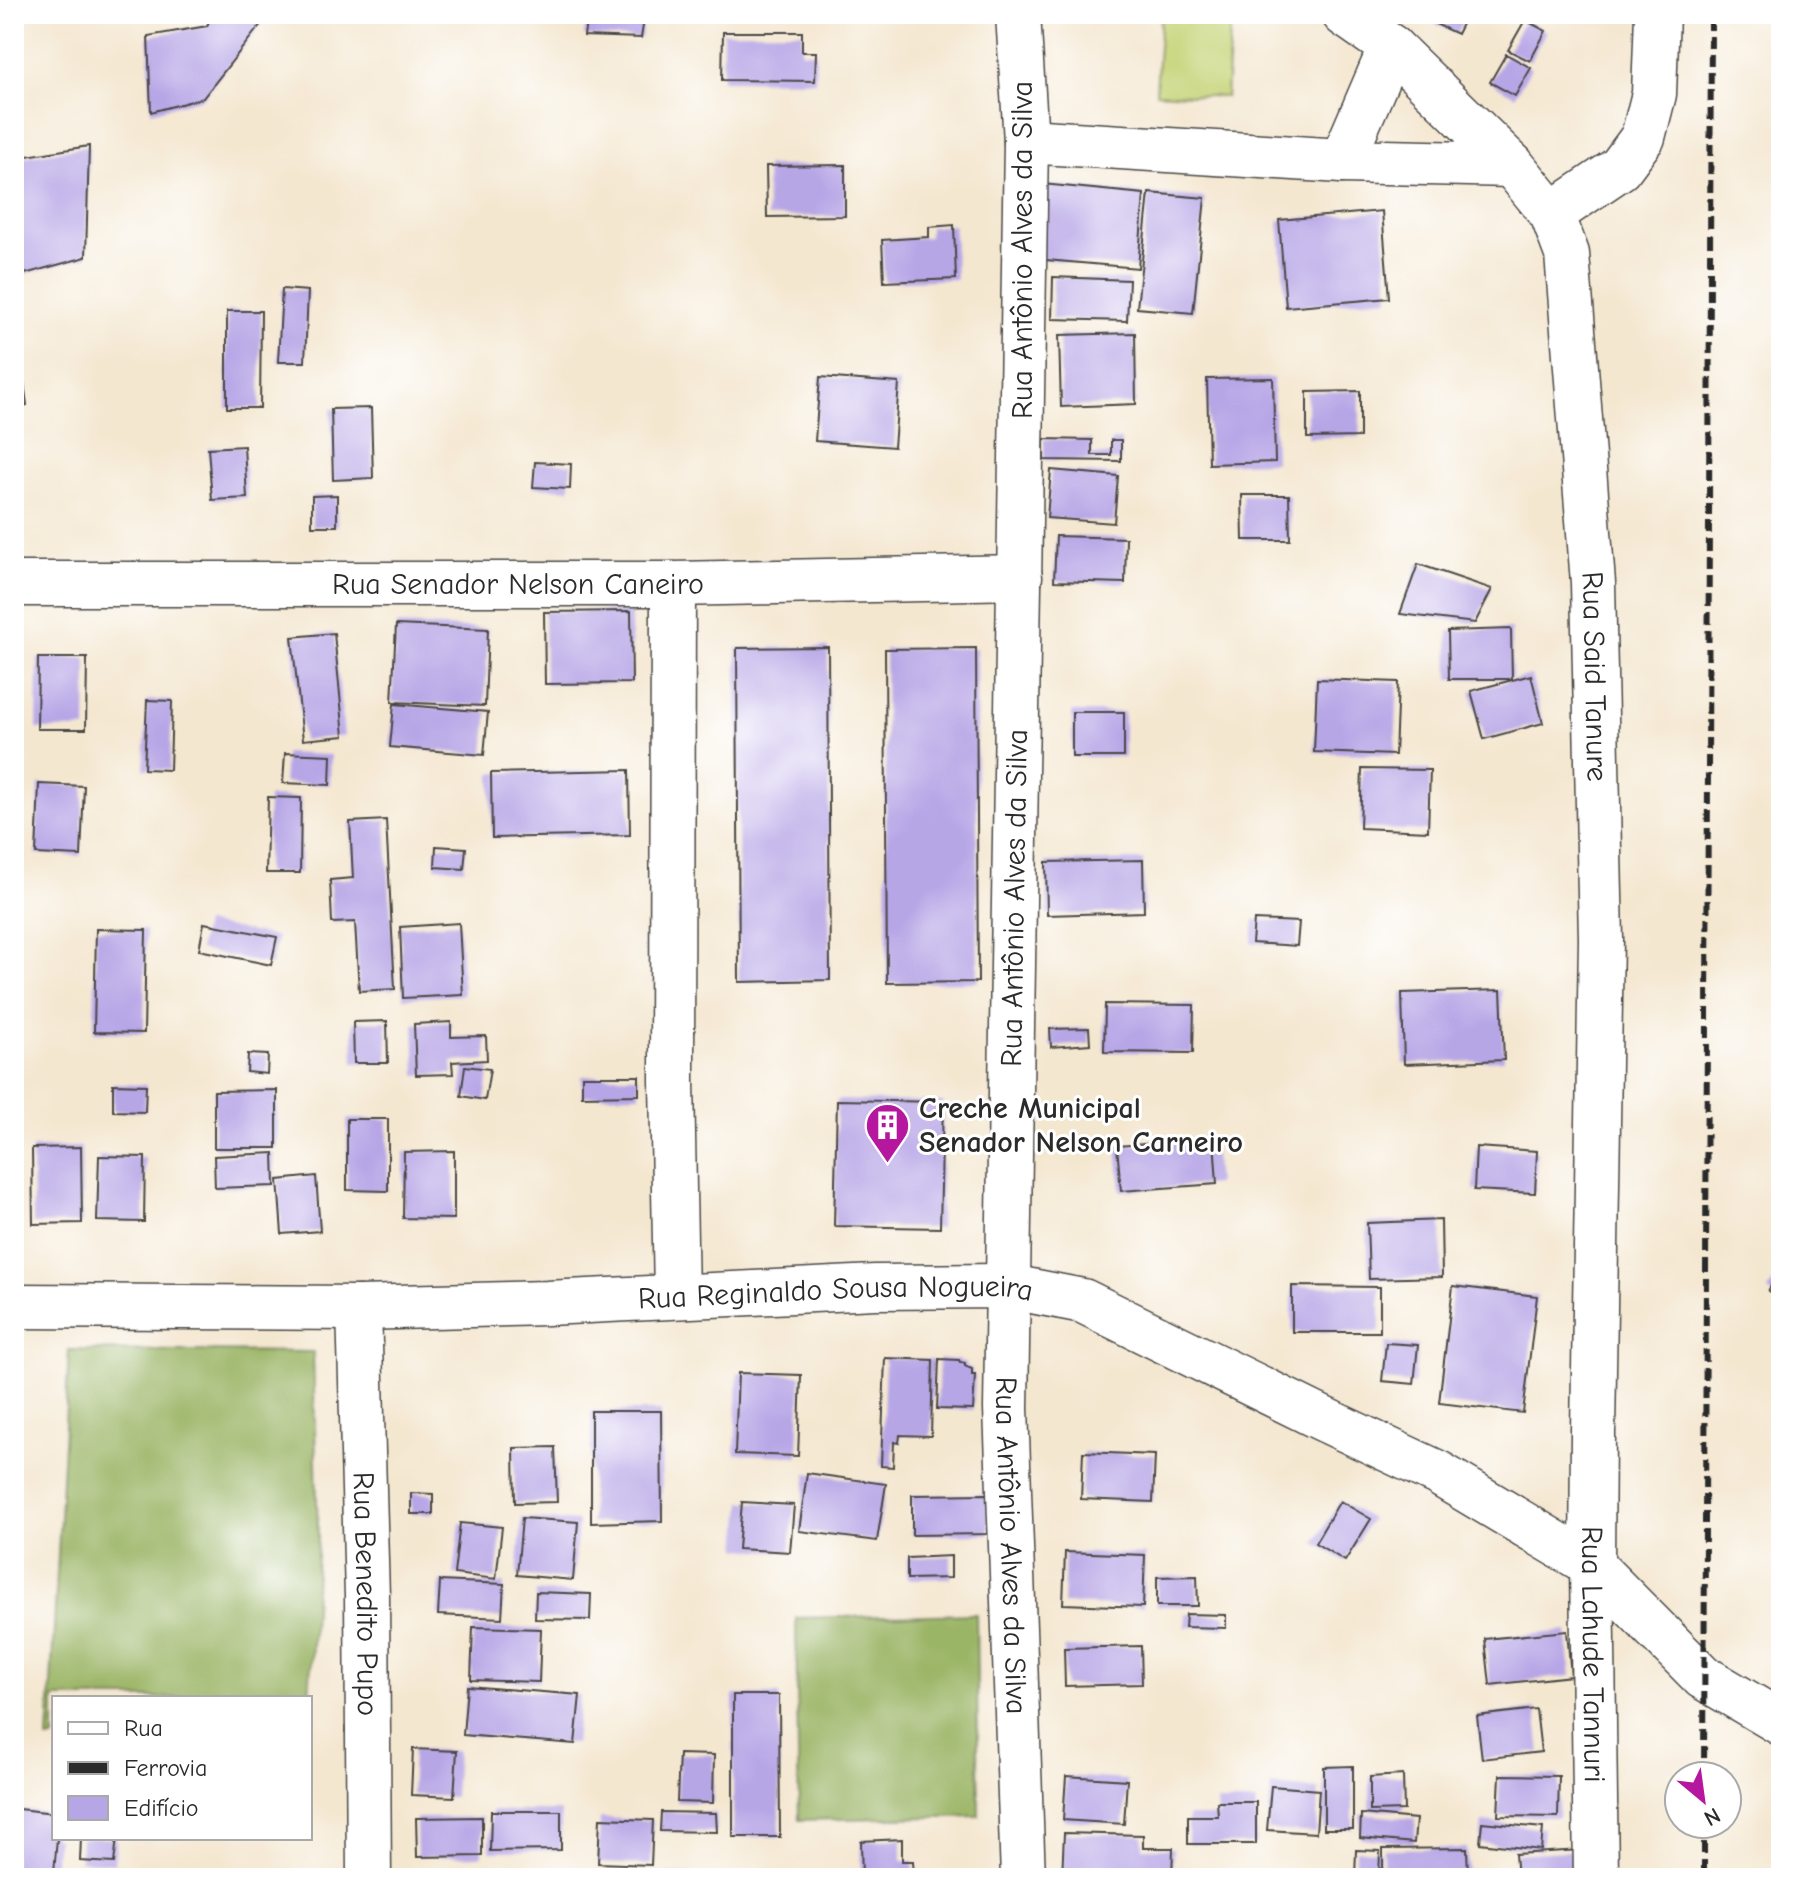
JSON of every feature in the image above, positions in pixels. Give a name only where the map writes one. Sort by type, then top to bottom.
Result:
[{"type":"street","name":"Rua Antônio Alves da Silva","points":[[1018,14],[1026,141],[1006,1408],[1023,1878]]},
{"type":"street","name":"Rua Said Tanure","points":[[1344,14],[1391,47],[1512,165],[1552,214],[1567,254],[1593,583],[1601,939],[1593,1432]]},
{"type":"street","points":[[1552,214],[1620,168],[1643,137],[1654,94],[1657,14]]},
{"type":"street","points":[[1342,161],[1391,47]]},
{"type":"street","points":[[1026,141],[1342,161],[1512,165]]},
{"type":"street","name":"Rua Senador Nelson Caneiro","points":[[14,584],[673,584],[1020,577]]},
{"type":"street","points":[[673,584],[672,1081],[676,1296]]},
{"type":"street","name":"Rua Reginaldo Sousa Nogueira","points":[[14,1306],[359,1308],[547,1303],[875,1287],[1006,1286],[1083,1301],[1438,1473],[1592,1565],[1703,1677],[1781,1723]]},
{"type":"street","name":"Rua Benedito Pupo","points":[[359,1308],[367,1597],[369,1878]]},
{"type":"street","name":"Rua Lahude Tannuri","points":[[1593,1432],[1596,1878]]},
{"type":"green space","points":[[1161,14],[1231,14],[1226,97],[1156,93]]},
{"type":"green space","points":[[69,1350],[313,1352],[318,1537],[309,1696],[52,1696],[52,1738],[48,1739]]},
{"type":"green space","points":[[976,1614],[979,1816],[799,1820],[796,1618]]},
{"type":"building","points":[[212,14],[265,14],[265,19],[203,98],[151,112],[148,36],[207,26]]},
{"type":"building","points":[[587,14],[645,14],[641,38],[584,36]]},
{"type":"building","points":[[1414,14],[1467,14],[1457,34]]},
{"type":"building","points":[[1525,20],[1546,31],[1530,61],[1508,50]]},
{"type":"building","points":[[723,32],[802,32],[802,52],[816,52],[815,81],[722,80]]},
{"type":"building","points":[[1506,54],[1531,68],[1515,96],[1490,82]]},
{"type":"building","points":[[89,146],[86,257],[14,277],[14,158]]},
{"type":"building","points":[[845,165],[845,216],[767,217],[766,166]]},
{"type":"building","points":[[1042,184],[1144,194],[1138,268],[1035,259]]},
{"type":"building","points":[[1149,193],[1205,198],[1193,313],[1137,308]]},
{"type":"building","points":[[1382,211],[1389,298],[1286,307],[1279,220]]},
{"type":"building","points":[[954,225],[956,279],[884,282],[882,240],[929,237],[929,227]]},
{"type":"building","points":[[1053,277],[1129,280],[1127,321],[1052,319]]},
{"type":"building","points":[[282,289],[308,291],[305,362],[278,362]]},
{"type":"building","points":[[227,311],[261,311],[260,408],[227,408]]},
{"type":"building","points":[[14,322],[27,405],[14,409]]},
{"type":"building","points":[[1135,333],[1136,404],[1061,407],[1059,335]]},
{"type":"building","points":[[820,377],[899,383],[894,447],[815,441]]},
{"type":"building","points":[[1273,378],[1275,462],[1209,464],[1207,379]]},
{"type":"building","points":[[1360,391],[1360,437],[1307,438],[1307,392]]},
{"type":"building","points":[[371,408],[373,478],[333,480],[331,409]]},
{"type":"building","points":[[1044,439],[1092,440],[1092,455],[1111,455],[1111,440],[1121,440],[1121,461],[1044,460]]},
{"type":"building","points":[[244,446],[247,498],[212,500],[208,448]]},
{"type":"building","points":[[535,462],[571,464],[570,489],[533,487]]},
{"type":"building","points":[[1051,470],[1118,476],[1114,523],[1047,518]]},
{"type":"building","points":[[337,495],[337,526],[312,526],[312,496]]},
{"type":"building","points":[[1242,495],[1289,495],[1290,540],[1243,540]]},
{"type":"building","points":[[1056,536],[1126,538],[1125,583],[1054,581]]},
{"type":"building","points":[[1418,564],[1492,589],[1475,623],[1400,614]]},
{"type":"building","points":[[631,611],[632,683],[545,684],[544,612]]},
{"type":"building","points":[[396,625],[488,629],[485,706],[392,702]]},
{"type":"building","points":[[1511,629],[1512,679],[1449,679],[1448,631]]},
{"type":"building","points":[[334,633],[344,736],[303,740],[292,637]]},
{"type":"building","points":[[828,647],[830,980],[739,982],[737,648]]},
{"type":"building","points":[[976,648],[978,982],[887,983],[885,649]]},
{"type":"building","points":[[38,658],[87,658],[86,729],[37,729]]},
{"type":"building","points":[[1531,675],[1543,723],[1484,739],[1471,691]]},
{"type":"building","points":[[1317,679],[1398,682],[1395,755],[1314,752]]},
{"type":"building","points":[[147,700],[172,701],[170,770],[144,769]]},
{"type":"building","points":[[394,704],[488,712],[484,755],[390,747]]},
{"type":"building","points":[[1072,712],[1124,712],[1124,757],[1072,757]]},
{"type":"building","points":[[285,753],[331,755],[330,785],[283,783]]},
{"type":"building","points":[[1362,769],[1430,770],[1428,831],[1360,828]]},
{"type":"building","points":[[629,770],[630,835],[492,838],[491,773]]},
{"type":"building","points":[[39,784],[84,786],[81,856],[36,854]]},
{"type":"building","points":[[268,797],[301,798],[300,873],[266,873]]},
{"type":"building","points":[[386,820],[395,989],[359,991],[355,922],[332,923],[330,880],[353,878],[350,822]]},
{"type":"building","points":[[436,846],[466,848],[464,869],[435,867]]},
{"type":"building","points":[[1143,860],[1144,912],[1047,915],[1046,862]]},
{"type":"building","points":[[1254,920],[1299,922],[1297,946],[1252,943]]},
{"type":"building","points":[[204,923],[277,937],[271,965],[199,950]]},
{"type":"building","points":[[459,923],[463,995],[403,998],[400,927]]},
{"type":"building","points":[[96,929],[146,930],[144,1033],[94,1032]]},
{"type":"building","points":[[1501,990],[1504,1060],[1404,1064],[1402,993]]},
{"type":"building","points":[[1105,1004],[1194,1005],[1193,1053],[1104,1052]]},
{"type":"building","points":[[387,1021],[388,1063],[354,1063],[353,1022]]},
{"type":"building","points":[[451,1022],[451,1037],[486,1036],[487,1060],[452,1062],[453,1074],[416,1075],[414,1024]]},
{"type":"building","points":[[1089,1028],[1090,1044],[1051,1047],[1050,1029]]},
{"type":"building","points":[[248,1054],[268,1055],[267,1074],[247,1072]]},
{"type":"building","points":[[465,1066],[490,1069],[485,1100],[461,1096]]},
{"type":"building","points":[[582,1076],[639,1076],[639,1095],[582,1096]]},
{"type":"building","points":[[113,1084],[146,1085],[145,1112],[113,1111]]},
{"type":"building","points":[[277,1090],[277,1148],[214,1148],[214,1091]]},
{"type":"building","name":"Creche Municipal Senador Nelson Carneiro","points":[[837,1100],[943,1102],[940,1228],[834,1226]]},
{"type":"building","points":[[347,1119],[388,1119],[388,1191],[347,1190]]},
{"type":"building","points":[[1214,1139],[1217,1184],[1121,1191],[1117,1146]]},
{"type":"building","points":[[81,1147],[82,1223],[33,1224],[32,1148]]},
{"type":"building","points":[[1476,1147],[1537,1151],[1535,1193],[1474,1190]]},
{"type":"building","points":[[454,1151],[454,1219],[403,1218],[404,1152]]},
{"type":"building","points":[[274,1153],[275,1186],[215,1188],[214,1156]]},
{"type":"building","points":[[99,1156],[145,1157],[144,1222],[97,1221]]},
{"type":"building","points":[[316,1176],[320,1231],[282,1234],[278,1180]]},
{"type":"building","points":[[1441,1220],[1442,1277],[1369,1279],[1367,1223]]},
{"type":"building","points":[[1781,1269],[1781,1299],[1768,1291]]},
{"type":"building","points":[[1292,1286],[1380,1287],[1380,1332],[1292,1332]]},
{"type":"building","points":[[1453,1286],[1537,1296],[1523,1413],[1439,1403]]},
{"type":"building","points":[[1386,1343],[1418,1345],[1414,1384],[1382,1381]]},
{"type":"building","points":[[885,1358],[933,1360],[931,1436],[900,1435],[899,1443],[894,1442],[893,1467],[881,1466]]},
{"type":"building","points":[[939,1359],[959,1360],[972,1369],[972,1375],[975,1375],[973,1410],[937,1409]]},
{"type":"building","points":[[738,1373],[801,1375],[798,1456],[735,1454]]},
{"type":"building","points":[[591,1411],[661,1411],[662,1521],[591,1523]]},
{"type":"building","points":[[555,1447],[557,1502],[515,1503],[514,1448]]},
{"type":"building","points":[[1083,1452],[1155,1455],[1153,1502],[1081,1499]]},
{"type":"building","points":[[807,1473],[886,1484],[877,1541],[799,1531]]},
{"type":"building","points":[[411,1493],[433,1494],[433,1514],[411,1514]]},
{"type":"building","points":[[989,1494],[989,1534],[912,1535],[912,1495]]},
{"type":"building","points":[[1340,1501],[1371,1519],[1345,1561],[1315,1543]]},
{"type":"building","points":[[742,1502],[794,1505],[790,1552],[738,1549]]},
{"type":"building","points":[[522,1518],[578,1522],[573,1580],[517,1575]]},
{"type":"building","points":[[460,1523],[502,1527],[496,1579],[454,1574]]},
{"type":"building","points":[[1065,1552],[1145,1555],[1143,1607],[1063,1604]]},
{"type":"building","points":[[951,1556],[951,1578],[907,1579],[907,1558]]},
{"type":"building","points":[[1197,1576],[1198,1606],[1157,1606],[1157,1577]]},
{"type":"building","points":[[440,1581],[504,1584],[502,1618],[438,1615]]},
{"type":"building","points":[[536,1592],[591,1594],[590,1620],[535,1619]]},
{"type":"building","points":[[1186,1614],[1226,1615],[1226,1628],[1185,1627]]},
{"type":"building","points":[[473,1627],[541,1629],[539,1682],[471,1680]]},
{"type":"building","points":[[1567,1631],[1571,1676],[1490,1685],[1485,1639]]},
{"type":"building","points":[[1141,1646],[1142,1684],[1065,1686],[1064,1648]]},
{"type":"building","points":[[467,1686],[580,1695],[575,1744],[463,1735]]},
{"type":"building","points":[[733,1695],[779,1695],[780,1837],[733,1837]]},
{"type":"building","points":[[1536,1709],[1541,1752],[1482,1759],[1477,1716]]},
{"type":"building","points":[[413,1749],[457,1751],[454,1797],[411,1795]]},
{"type":"building","points":[[679,1754],[714,1755],[713,1803],[677,1802]]},
{"type":"building","points":[[1353,1766],[1353,1829],[1324,1829],[1324,1767]]},
{"type":"building","points":[[1403,1775],[1404,1810],[1370,1811],[1370,1777]]},
{"type":"building","points":[[1500,1775],[1559,1776],[1558,1817],[1498,1816]]},
{"type":"building","points":[[1066,1776],[1127,1780],[1124,1824],[1063,1820]]},
{"type":"building","points":[[1271,1786],[1319,1790],[1316,1833],[1267,1830]]},
{"type":"building","points":[[1217,1802],[1256,1802],[1256,1844],[1188,1844],[1188,1816],[1218,1816]]},
{"type":"building","points":[[18,1809],[52,1813],[52,1840],[57,1840],[54,1873],[14,1869]]},
{"type":"building","points":[[491,1811],[561,1811],[561,1850],[490,1851]]},
{"type":"building","points":[[661,1812],[716,1813],[717,1832],[660,1831]]},
{"type":"building","points":[[1361,1814],[1416,1819],[1414,1843],[1360,1838]]},
{"type":"building","points":[[482,1817],[482,1856],[417,1857],[416,1818]]},
{"type":"building","points":[[600,1818],[653,1820],[651,1865],[598,1863]]},
{"type":"building","points":[[1482,1822],[1543,1828],[1541,1850],[1480,1843]]},
{"type":"building","points":[[1064,1833],[1143,1835],[1143,1848],[1173,1848],[1172,1878],[1062,1878]]},
{"type":"building","points":[[902,1839],[902,1861],[913,1861],[914,1878],[862,1878],[861,1841]]},
{"type":"building","points":[[81,1840],[117,1840],[114,1863],[80,1861]]},
{"type":"building","points":[[1467,1848],[1468,1878],[1383,1878],[1383,1849]]},
{"type":"building","points":[[1356,1850],[1380,1851],[1379,1878],[1355,1878]]},
{"type":"building","points":[[1581,1850],[1583,1878],[1517,1878],[1515,1854]]},
{"type":"building","points":[[659,1874],[724,1875],[724,1878],[659,1878]]},
{"type":"railway","points":[[1704,1760],[1711,14]]},
{"type":"railway","points":[[1704,1840],[1704,1878]]},
{"type":"place","name":"Creche Municipal Senador Nelson Carneiro","points":[[888,1164]]}]
